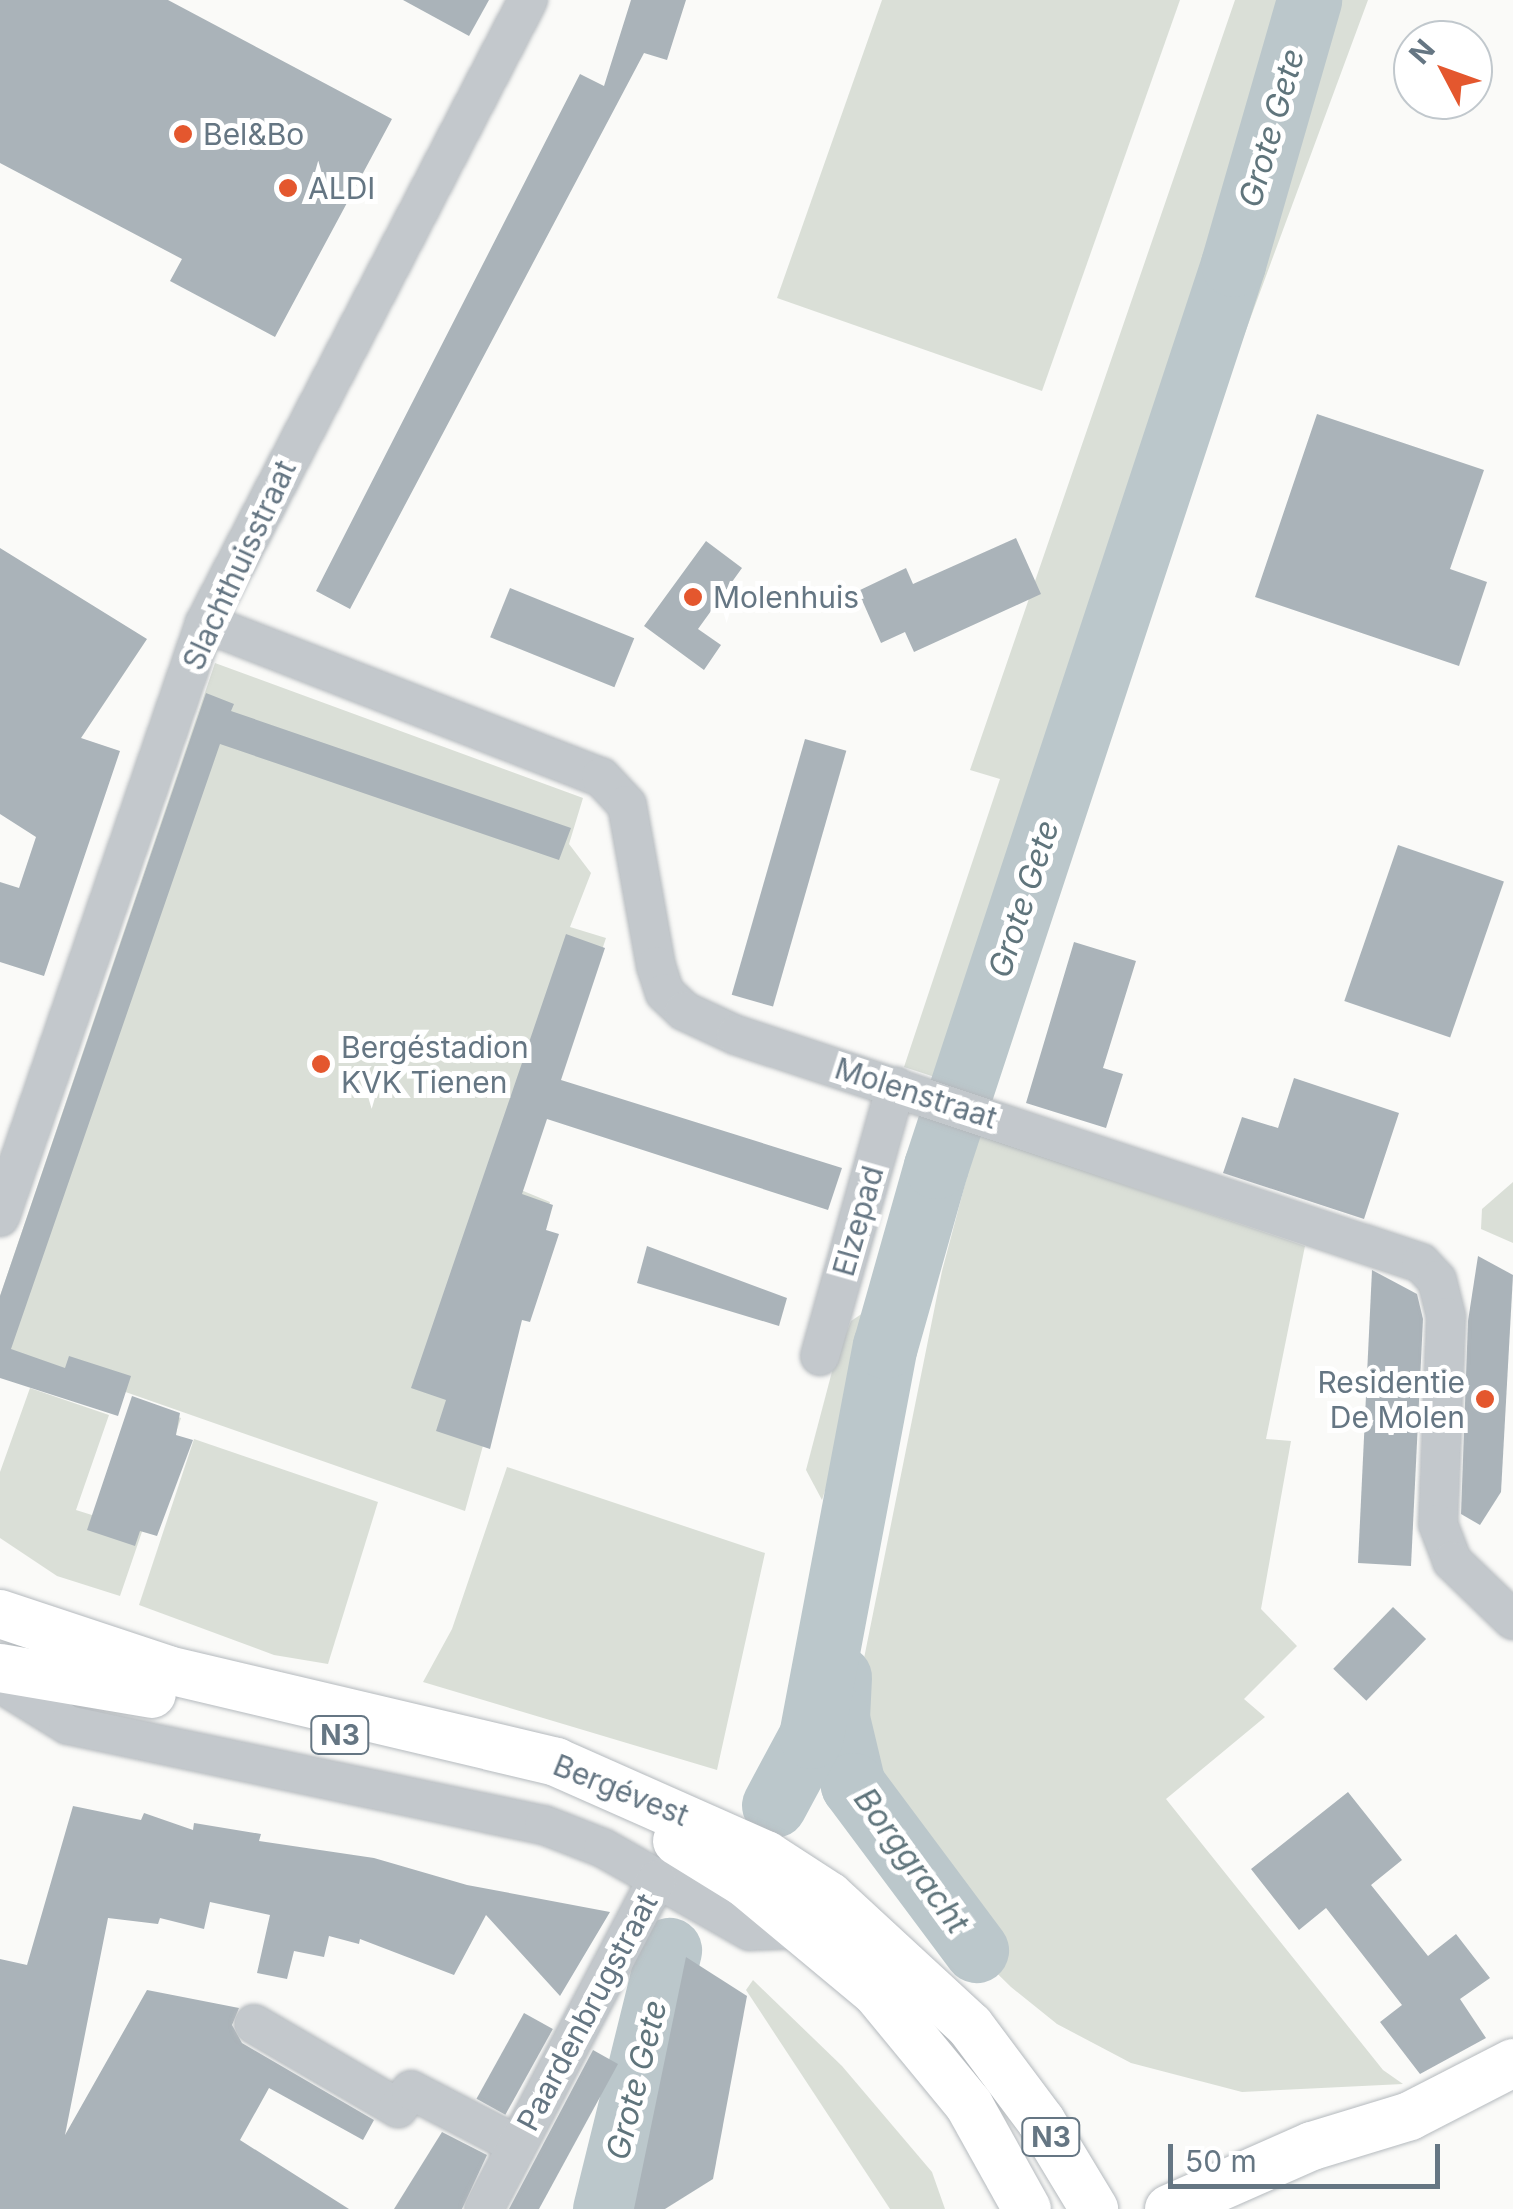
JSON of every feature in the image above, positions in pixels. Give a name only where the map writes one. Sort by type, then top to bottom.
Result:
[{"type":"main road","name":"Bergévest","points":[[0,1614],[168,1670],[556,1762],[750,1846],[829,1896],[970,2026],[1041,2121],[1094,2209]]},
{"type":"main road","name":"Bergévest","points":[[0,1668],[272,1720],[537,1784],[670,1837],[745,1882],[804,1929],[914,2032],[969,2106],[1028,2209]]},
{"type":"main road","points":[[1169,2209],[1312,2146],[1410,2116],[1513,2063]]},
{"type":"street","name":"Slachthuisstraat","points":[[0,1217],[205,624],[528,0]]},
{"type":"street","name":"Molenstraat","points":[[205,624],[601,777],[626,805],[665,992],[684,1010],[736,1036],[1421,1262],[1437,1280],[1446,1316],[1438,1524],[1452,1561],[1513,1620]]},
{"type":"street","name":"Elzepad","points":[[820,1356],[910,1091]]},
{"type":"street","name":"Bergévest","points":[[0,1684],[68,1725],[514,1817],[603,1848],[750,1932],[804,1929]]},
{"type":"street","name":"Paardenbrugstraat","points":[[484,2209],[657,1880]]},
{"type":"street","name":"Paardenbrugstraat","points":[[254,2024],[398,2108],[411,2090],[517,2145]]},
{"type":"shaded area","points":[[882,0],[1180,0],[1042,391],[777,298]]},
{"type":"shaded area","points":[[1235,0],[1368,0],[1185,495],[1090,795],[1051,776],[950,1082],[904,1067],[1000,779],[970,770]]},
{"type":"shaded area","name":"Bergéstadion KVK Tienen","points":[[215,663],[583,798],[569,844],[591,873],[570,927],[606,938],[521,1190],[550,1202],[465,1511],[0,1348],[0,1296]]},
{"type":"shaded area","points":[[978,1135],[1305,1246],[1266,1439],[1291,1441],[1261,1609],[1297,1646],[1244,1699],[1265,1717],[1166,1799],[1383,2070],[1403,2084],[1242,2092],[1131,2063],[1057,2024],[1011,1987],[923,1901],[905,1873],[915,1845],[910,1829],[859,1754],[854,1708],[942,1271]]},
{"type":"shaded area","points":[[1513,1182],[1513,1243],[1481,1229],[1482,1209]]},
{"type":"shaded area","points":[[878,1303],[861,1381],[822,1500],[806,1470],[834,1364],[851,1321]]},
{"type":"shaded area","points":[[30,1388],[109,1415],[76,1510],[95,1516],[135,1402],[181,1418],[120,1596],[57,1576],[0,1538],[0,1472]]},
{"type":"shaded area","points":[[194,1439],[378,1502],[328,1664],[274,1655],[139,1605]]},
{"type":"shaded area","points":[[507,1467],[765,1553],[717,1770],[423,1682],[452,1629]]},
{"type":"shaded area","points":[[753,1980],[842,2066],[932,2172],[945,2209],[890,2209],[746,1990]]},
{"type":"building","points":[[0,0],[168,0],[392,119],[275,337],[170,281],[182,259],[0,163]]},
{"type":"building","points":[[403,0],[489,0],[469,36]]},
{"type":"building","points":[[631,0],[686,0],[667,60],[644,53],[350,609],[316,591],[580,74],[604,86]]},
{"type":"building","points":[[1317,414],[1484,470],[1450,569],[1487,582],[1459,666],[1255,597]]},
{"type":"building","points":[[1016,538],[1041,594],[914,652],[905,632],[881,643],[858,591],[906,568],[913,584]]},
{"type":"building","name":"Molenhuis","points":[[706,541],[742,568],[698,629],[721,645],[704,670],[644,626]]},
{"type":"building","points":[[0,548],[147,639],[81,738],[120,751],[44,976],[0,962],[0,882],[19,888],[36,837],[0,814]]},
{"type":"building","points":[[510,588],[634,638],[614,687],[490,637]]},
{"type":"building","points":[[206,693],[234,704],[231,711],[571,828],[559,860],[220,744],[11,1349],[65,1368],[69,1356],[131,1376],[118,1416],[0,1378],[0,1296]]},
{"type":"building","points":[[805,739],[846,751],[773,1007],[732,995]]},
{"type":"building","points":[[1398,845],[1504,881],[1450,1037],[1344,1001]]},
{"type":"building","points":[[566,934],[605,948],[561,1080],[842,1168],[828,1210],[547,1119],[522,1194],[553,1205],[546,1230],[559,1234],[530,1322],[522,1320],[490,1449],[436,1431],[446,1400],[411,1388]]},
{"type":"building","points":[[1074,942],[1136,961],[1103,1068],[1123,1074],[1106,1128],[1026,1103]]},
{"type":"building","points":[[1294,1078],[1399,1113],[1364,1219],[1223,1173],[1242,1117],[1278,1128]]},
{"type":"building","points":[[647,1246],[787,1298],[779,1326],[637,1283]]},
{"type":"building","points":[[1478,1256],[1513,1275],[1501,1492],[1480,1525],[1461,1514],[1468,1321]]},
{"type":"building","points":[[1372,1270],[1417,1294],[1423,1319],[1411,1566],[1358,1563]]},
{"type":"building","points":[[132,1396],[180,1413],[176,1435],[193,1440],[157,1536],[140,1531],[135,1546],[87,1530]]},
{"type":"building","points":[[1393,1607],[1426,1639],[1366,1701],[1333,1669]]},
{"type":"building","points":[[1348,1792],[1402,1860],[1371,1885],[1428,1956],[1456,1934],[1490,1978],[1460,1999],[1486,2038],[1420,2074],[1380,2022],[1402,2005],[1326,1908],[1299,1930],[1251,1869]]},
{"type":"building","points":[[73,1806],[141,1820],[144,1813],[193,1830],[194,1823],[261,1834],[259,1841],[374,1858],[467,1885],[610,1912],[560,1996],[486,1915],[454,1975],[360,1939],[359,1944],[329,1936],[324,1957],[294,1951],[287,1979],[257,1973],[270,1915],[210,1902],[204,1929],[160,1918],[158,1924],[108,1918],[65,2135],[147,1990],[239,2008],[232,2025],[242,2043],[374,2120],[363,2140],[269,2088],[240,2140],[349,2209],[0,2209],[0,1959],[27,1965]]},
{"type":"building","points":[[686,1957],[747,1996],[713,2179],[665,2209],[634,2209]]},
{"type":"building","points":[[524,2013],[553,2029],[505,2115],[476,2099]]},
{"type":"building","points":[[593,2050],[618,2064],[539,2209],[509,2209]]},
{"type":"building","points":[[442,2132],[487,2155],[462,2209],[394,2209]]},
{"type":"waterway","name":"Grote Gete","points":[[774,1805],[811,1736],[885,1346],[936,1166],[1233,264],[1309,0]]},
{"type":"waterway","name":"Borggracht","points":[[839,1677],[837,1718],[853,1785],[976,1950]]},
{"type":"waterway","name":"Grote Gete","points":[[605,2209],[669,1950]]},
{"type":"place","name":"Bel&Bo","points":[[183,134]]},
{"type":"place","name":"ALDI","points":[[288,188]]},
{"type":"place","name":"Molenhuis","points":[[693,597]]},
{"type":"place","name":"Bergéstadion KVK Tienen","points":[[321,1064]]},
{"type":"place","name":"Residentie De Molen","points":[[1485,1399]]}]
